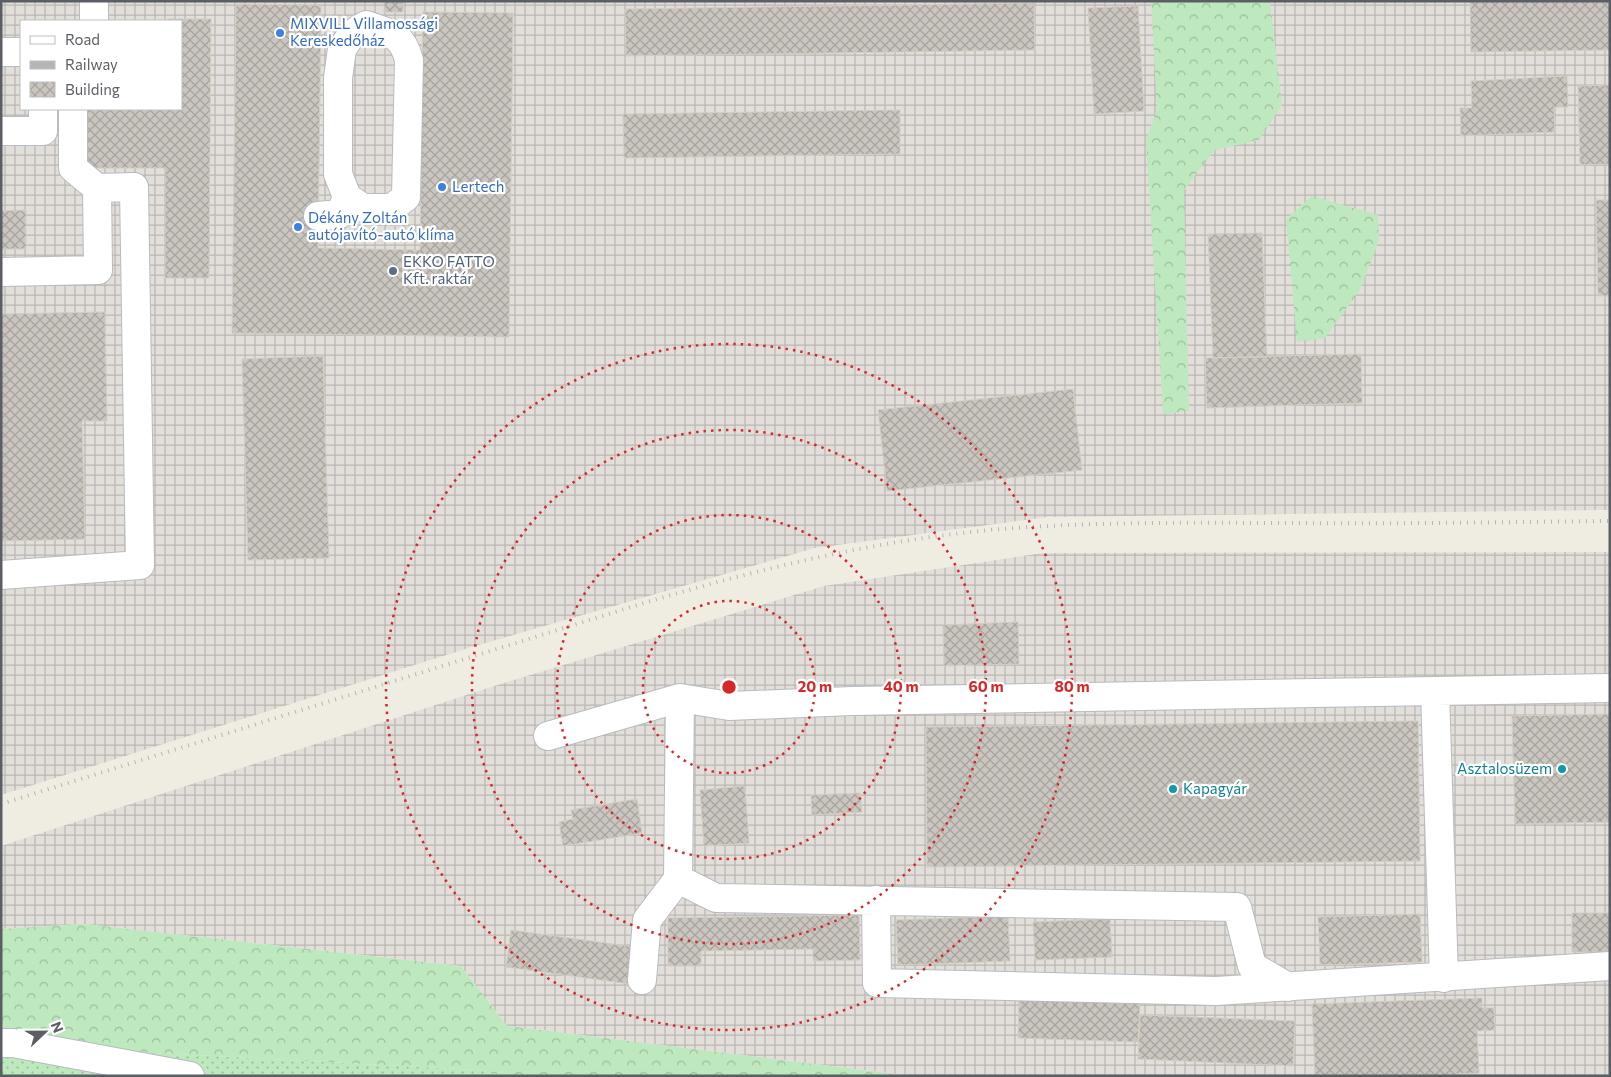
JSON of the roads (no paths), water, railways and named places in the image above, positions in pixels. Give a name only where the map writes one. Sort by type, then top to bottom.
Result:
[{"type":"lane","points":[[94,1],[94,20]]},
{"type":"lane","points":[[365,13],[397,36],[406,47],[409,60],[406,197],[392,208],[363,208],[347,197],[338,174],[338,78],[342,49],[365,13]]},
{"type":"lane","points":[[1,52],[20,52]]},
{"type":"lane","points":[[1,131],[43,131],[43,110]]},
{"type":"lane","points":[[1,575],[140,565],[134,187],[97,188],[73,168],[73,110]]},
{"type":"lane","points":[[1,272],[98,270],[97,188]]},
{"type":"lane","points":[[318,216],[340,214],[347,197]]},
{"type":"lane","points":[[548,736],[680,698],[729,706],[862,701],[1610,688]]},
{"type":"lane","points":[[1435,691],[1444,978]]},
{"type":"lane","points":[[642,980],[647,920],[678,879],[680,698]]},
{"type":"lane","points":[[678,879],[716,898],[1237,907],[1252,966],[1288,987]]},
{"type":"lane","points":[[876,900],[877,983],[1216,991],[1610,966]]},
{"type":"lane","points":[[1,1043],[13,1043],[190,1076]]},
{"type":"railway","points":[[1,804],[647,602],[731,578],[903,541],[990,530],[1105,524],[1610,521]]},
{"type":"place","name":"MIXVILL Villamossági Kereskedőház","points":[[280,33]]},
{"type":"place","name":"Lertech","points":[[442,187]]},
{"type":"place","name":"Dékány Zoltán autójavító-autó klíma","points":[[298,227]]},
{"type":"place","name":"EKKO FATTO Kft. raktár","points":[[393,271]]},
{"type":"place","name":"Asztalosüzem","points":[[1562,769]]},
{"type":"place","name":"Kapagyár","points":[[1173,789]]}]
